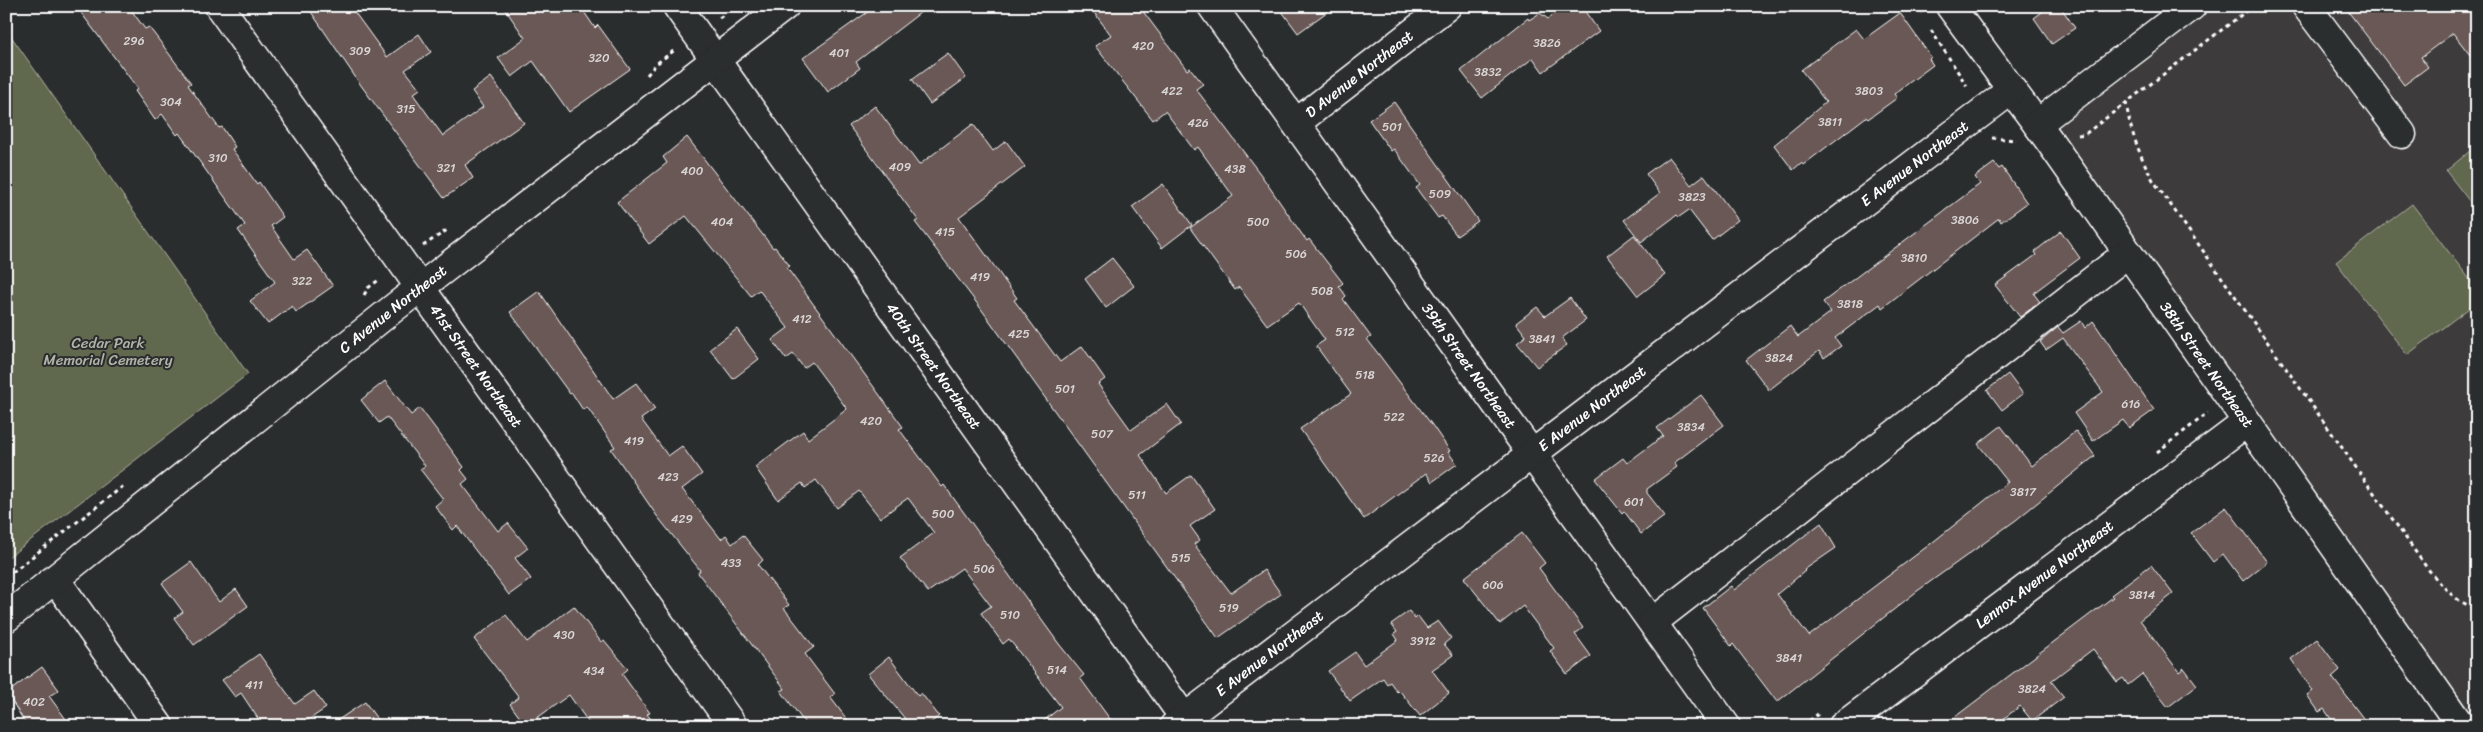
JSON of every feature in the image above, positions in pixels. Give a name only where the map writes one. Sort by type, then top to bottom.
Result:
[{"type":"street","name":"41st Street Northeast","points":[[219,6],[733,726]]},
{"type":"street","name":"40th Street Northeast","points":[[677,6],[1183,723]]},
{"type":"street","name":"C Avenue Northeast","points":[[6,618],[420,288],[785,6]]},
{"type":"street","name":"39th Street Northeast","points":[[1212,6],[1726,726]]},
{"type":"street","name":"D Avenue Northeast","points":[[1296,123],[1447,6]]},
{"type":"street","name":"38th Street Northeast","points":[[1950,6],[2010,91],[2037,124],[2461,726]]},
{"type":"street","points":[[2037,124],[2192,6]]},
{"type":"street","points":[[2306,6],[2402,134]]},
{"type":"street","name":"E Avenue Northeast","points":[[1183,723],[1532,454],[2010,91]]},
{"type":"street","points":[[1652,622],[2128,253]]},
{"type":"street","name":"Lennox Avenue Northeast","points":[[1843,726],[2247,422]]},
{"type":"street","points":[[56,580],[159,726]]},
{"type":"path","points":[[1917,6],[1925,18]]},
{"type":"path","points":[[2070,137],[2085,134],[2253,6]]},
{"type":"path","points":[[1929,26],[1937,42],[1968,86]]},
{"type":"path","points":[[2126,102],[2129,127],[2138,153],[2153,180],[2427,568],[2450,594],[2468,606],[2477,608]]},
{"type":"shaded area","points":[[2192,6],[2477,6],[2477,726],[2461,726],[2037,124]]},
{"type":"green space","name":"Cedar Park Memorial Cemetery","points":[[6,29],[248,374],[6,559]]},
{"type":"green space","points":[[2477,145],[2477,211],[2446,171]]},
{"type":"green space","points":[[2412,204],[2477,289],[2477,302],[2407,355],[2336,262]]},
{"type":"building","points":[[76,6],[129,7],[145,29],[149,27],[191,83],[188,85],[219,128],[222,127],[235,147],[232,149],[257,184],[259,182],[283,217],[271,226],[294,259],[307,250],[333,286],[296,312],[292,306],[268,324],[250,301],[275,282],[238,230],[245,225],[179,133],[177,135],[162,114],[155,120],[135,91],[138,89]]},
{"type":"building","points":[[307,6],[350,6],[387,57],[419,34],[431,52],[405,70],[420,89],[413,94],[443,136],[483,107],[472,91],[491,77],[524,123],[465,165],[473,178],[444,198],[360,84]]},
{"type":"building","points":[[503,6],[580,6],[595,28],[598,25],[630,69],[569,112],[533,61],[512,77],[498,58],[525,38]]},
{"type":"building","points":[[876,6],[929,6],[856,62],[860,68],[828,92],[803,58]]},
{"type":"building","points":[[1089,6],[1139,6],[1187,70],[1190,68],[1203,84],[1196,89],[1261,175],[1307,241],[1309,239],[1343,283],[1339,286],[1346,296],[1343,299],[1371,337],[1367,339],[1432,425],[1457,464],[1432,482],[1426,473],[1364,519],[1300,429],[1351,394],[1316,346],[1325,340],[1299,303],[1267,325],[1239,287],[1235,290],[1190,228],[1233,196],[1198,147],[1194,150],[1165,111],[1153,120],[1095,46],[1111,35]]},
{"type":"building","points":[[1278,6],[1335,6],[1298,33]]},
{"type":"building","points":[[1564,6],[1581,6],[1599,31],[1543,72],[1533,58],[1482,98],[1461,71],[1528,18],[1529,20],[1540,13],[1548,19]]},
{"type":"building","points":[[2050,6],[2060,6],[2075,28],[2052,44],[2034,18]]},
{"type":"building","points":[[2344,6],[2477,6],[2477,64],[2453,33],[2421,57],[2428,67],[2404,85]]},
{"type":"building","points":[[1900,13],[1931,57],[1929,59],[1933,65],[1894,94],[1897,98],[1868,119],[1866,117],[1803,165],[1801,163],[1793,170],[1774,145],[1826,102],[1801,70],[1856,29],[1864,39]]},
{"type":"building","points":[[948,53],[966,78],[930,104],[912,79]]},
{"type":"building","points":[[1394,102],[1478,221],[1457,236],[1442,216],[1438,218],[1416,188],[1420,185],[1394,149],[1391,151],[1369,120]]},
{"type":"building","points":[[875,106],[919,165],[973,124],[993,151],[1006,141],[1025,167],[959,217],[1017,298],[1014,300],[1060,362],[1082,346],[1105,379],[1098,384],[1131,430],[1167,404],[1181,424],[1140,455],[1166,493],[1191,475],[1215,509],[1190,526],[1200,540],[1194,544],[1231,593],[1264,570],[1281,594],[1218,638],[979,306],[915,222],[918,220],[849,126]]},
{"type":"building","points":[[687,137],[773,248],[775,247],[790,266],[787,268],[903,427],[899,429],[942,487],[944,485],[1059,644],[1084,675],[1080,678],[1115,726],[1037,726],[1061,707],[1009,639],[1003,644],[981,613],[991,606],[962,568],[928,592],[900,558],[934,533],[908,498],[880,518],[859,491],[837,508],[816,480],[805,488],[802,483],[778,500],[755,467],[803,431],[808,439],[847,409],[812,362],[804,368],[793,354],[786,359],[772,340],[788,328],[759,290],[751,296],[686,216],[649,244],[617,202],[667,163],[663,157]]},
{"type":"building","points":[[1669,157],[1691,185],[1704,175],[1738,220],[1712,240],[1689,210],[1679,217],[1677,215],[1641,242],[1624,220],[1660,193],[1646,174]]},
{"type":"building","points":[[1994,163],[1999,169],[2002,167],[2027,203],[2001,222],[1999,218],[1882,308],[1880,304],[1835,338],[1841,346],[1824,358],[1819,351],[1769,390],[1746,360],[1790,326],[1798,337],[1831,312],[1823,302],[1980,184],[1975,177]]},
{"type":"building","points":[[1163,184],[1192,225],[1162,248],[1132,207]]},
{"type":"building","points":[[2061,231],[2080,258],[2036,291],[2034,294],[2040,302],[2020,317],[1995,285],[2036,255],[2034,252]]},
{"type":"building","points":[[1634,235],[1665,275],[1638,296],[1607,256]]},
{"type":"building","points":[[1112,258],[1134,286],[1106,308],[1085,279]]},
{"type":"building","points":[[539,291],[613,399],[636,383],[655,409],[641,419],[668,456],[682,446],[702,474],[682,489],[721,539],[726,535],[732,544],[743,535],[763,560],[758,565],[789,605],[784,608],[814,647],[805,654],[835,694],[830,697],[852,726],[807,726],[781,691],[785,689],[698,573],[700,570],[657,516],[611,449],[615,447],[587,407],[583,410],[572,393],[570,394],[510,312]]},
{"type":"building","points":[[1570,298],[1586,320],[1562,338],[1567,345],[1537,367],[1517,343],[1526,336],[1516,323],[1537,307],[1545,316]]},
{"type":"building","points":[[2081,321],[2085,328],[2093,321],[2154,410],[2129,428],[2123,420],[2093,441],[2074,413],[2103,392],[2063,338],[2046,350],[2040,342],[2058,327],[2063,333]]},
{"type":"building","points":[[737,329],[759,359],[733,379],[710,349]]},
{"type":"building","points":[[2008,374],[2023,394],[2002,410],[1987,390]]},
{"type":"building","points":[[385,381],[411,415],[420,408],[464,467],[461,470],[468,479],[462,484],[498,531],[508,523],[528,548],[515,558],[531,579],[509,595],[457,526],[453,530],[435,506],[443,499],[420,469],[425,466],[387,417],[379,423],[361,400]]},
{"type":"building","points":[[1701,395],[1724,425],[1674,463],[1677,467],[1647,489],[1647,493],[1665,516],[1641,534],[1624,511],[1622,513],[1595,479],[1623,458],[1627,463],[1663,436],[1657,428]]},
{"type":"building","points":[[2001,426],[2032,466],[2076,431],[2095,456],[2016,520],[1916,592],[1777,702],[1733,644],[1731,646],[1703,608],[1731,586],[1734,590],[1821,523],[1836,548],[1804,570],[1777,594],[1809,636],[1933,542],[2008,482],[1978,444]]},
{"type":"building","points":[[2226,507],[2267,562],[2243,581],[2223,554],[2213,562],[2191,533]]},
{"type":"building","points":[[1522,533],[1545,563],[1539,568],[1583,628],[1575,634],[1591,656],[1567,674],[1550,651],[1554,648],[1523,606],[1500,624],[1464,578]]},
{"type":"building","points":[[191,562],[219,602],[236,589],[248,606],[194,645],[174,618],[183,612],[162,583]]},
{"type":"building","points":[[2151,565],[2173,594],[2140,620],[2179,672],[2184,668],[2197,685],[2168,707],[2142,674],[2128,685],[2123,678],[2117,682],[2093,649],[2051,681],[2064,697],[2032,721],[2020,706],[1994,726],[1943,726],[2113,597],[2111,595]]},
{"type":"building","points":[[574,606],[601,642],[604,640],[628,669],[622,674],[650,713],[647,714],[656,726],[591,726],[569,695],[526,726],[510,704],[519,697],[474,639],[506,615],[527,642]]},
{"type":"building","points":[[1409,611],[1415,619],[1418,616],[1427,628],[1438,621],[1451,638],[1444,644],[1453,655],[1432,670],[1449,693],[1420,716],[1399,690],[1397,692],[1390,682],[1387,684],[1383,678],[1350,701],[1328,671],[1355,652],[1364,665],[1398,640],[1394,634],[1397,632],[1391,624]]},
{"type":"building","points":[[2317,639],[2340,670],[2332,677],[2369,726],[2336,726],[2324,709],[2319,712],[2307,695],[2313,691],[2291,659]]},
{"type":"building","points":[[259,654],[295,704],[314,691],[326,708],[307,721],[310,726],[263,726],[241,693],[235,697],[222,680]]},
{"type":"building","points":[[889,657],[918,696],[921,693],[939,716],[927,726],[911,726],[868,674]]},
{"type":"building","points":[[42,667],[59,690],[49,696],[71,726],[27,726],[7,693]]},
{"type":"building","points":[[365,702],[382,726],[329,726]]}]
